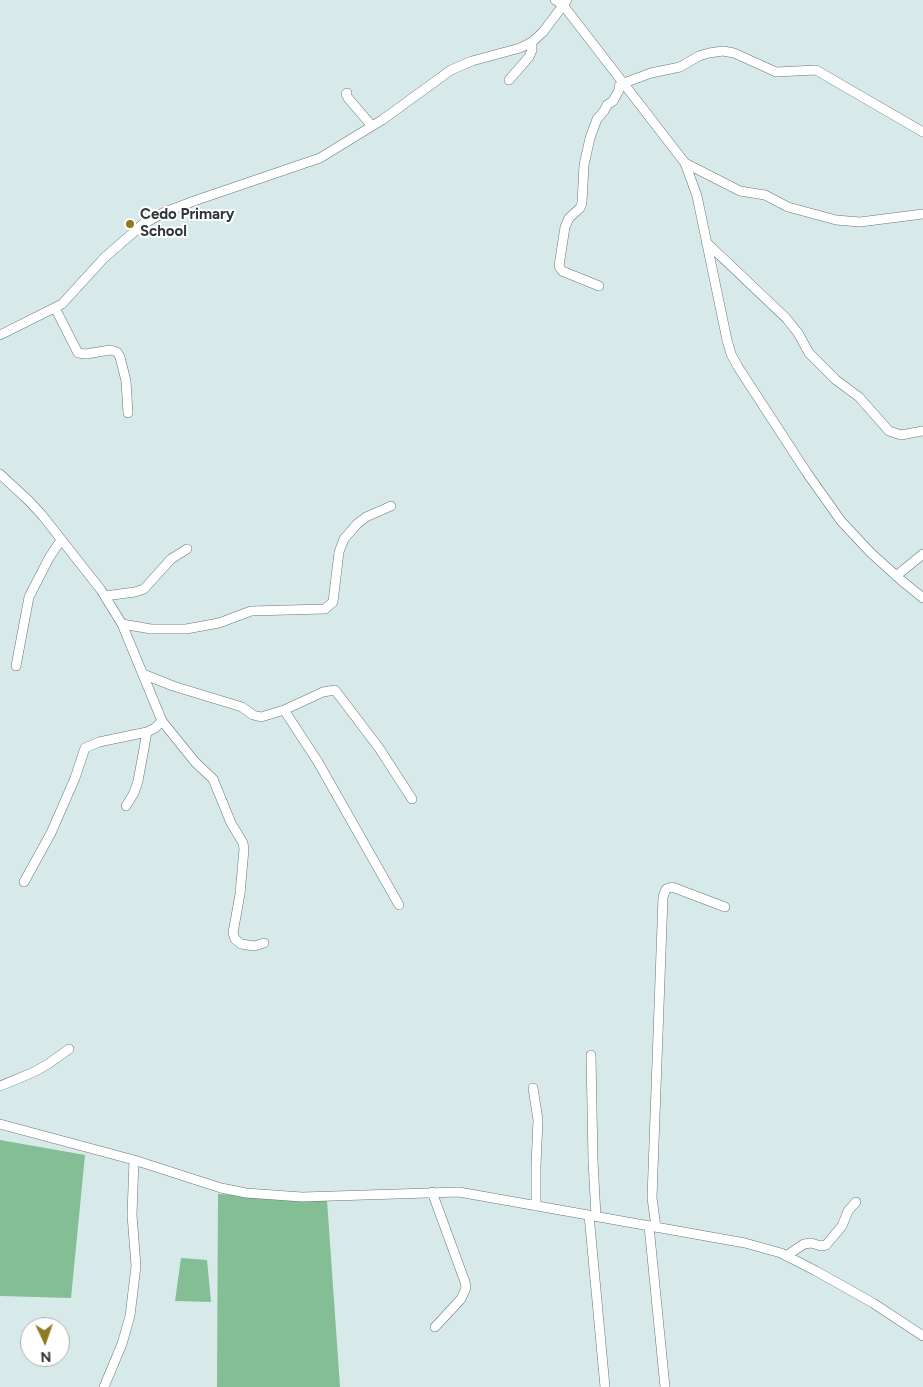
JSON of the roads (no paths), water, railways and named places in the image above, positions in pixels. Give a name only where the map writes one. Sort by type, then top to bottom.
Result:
[{"type":"street","points":[[0,335],[55,308],[68,298],[124,240],[148,221],[194,201],[314,161],[372,126],[451,70],[478,59],[520,48],[532,42],[543,32],[562,2],[621,84],[686,163],[697,196],[727,340],[731,354],[738,367],[840,521],[871,553],[923,598]]},
{"type":"street","points":[[509,80],[529,57],[532,50],[532,42]]},
{"type":"street","points":[[621,84],[651,73],[680,67],[699,56],[716,51],[734,53],[776,72],[816,70],[923,132]]},
{"type":"street","points":[[598,286],[562,271],[559,266],[569,218],[580,208],[582,203],[584,165],[590,138],[597,119],[604,111],[606,105],[613,100],[621,84]]},
{"type":"street","points":[[348,93],[346,94],[348,98],[372,126]]},
{"type":"street","points":[[686,163],[740,191],[765,195],[788,207],[836,220],[860,222],[923,214]]},
{"type":"street","points":[[706,242],[786,318],[798,333],[809,353],[836,380],[859,397],[889,430],[901,435],[923,431]]},
{"type":"street","points":[[55,308],[78,353],[86,354],[110,350],[118,354],[125,370],[128,413]]},
{"type":"street","points":[[0,474],[29,501],[105,596],[122,624],[162,721],[195,762],[213,779],[231,823],[243,843],[240,894],[233,933],[235,940],[248,946],[264,942]]},
{"type":"street","points":[[122,624],[151,629],[186,629],[219,623],[251,611],[325,609],[332,602],[339,552],[344,539],[356,524],[366,516],[391,506]]},
{"type":"street","points":[[16,666],[29,597],[48,558],[61,540]]},
{"type":"street","points":[[105,596],[144,589],[171,559],[187,549]]},
{"type":"street","points":[[896,576],[923,554]]},
{"type":"street","points":[[142,674],[173,686],[242,707],[260,717],[267,717],[323,692],[335,690],[379,748],[412,799]]},
{"type":"street","points":[[284,710],[318,762],[399,905]]},
{"type":"street","points":[[24,882],[50,833],[75,778],[85,748],[99,742],[147,732],[155,728],[162,721]]},
{"type":"street","points":[[126,806],[134,793],[138,781],[147,732]]},
{"type":"street","points":[[665,1387],[652,1198],[657,1105],[663,897],[666,889],[672,887],[725,908]]},
{"type":"street","points":[[0,1086],[34,1072],[69,1049]]},
{"type":"street","points":[[590,1055],[593,1161],[592,1216],[605,1387]]},
{"type":"street","points":[[534,1088],[538,1116],[536,1206]]},
{"type":"street","points":[[0,1124],[134,1160],[221,1188],[262,1195],[302,1197],[459,1192],[736,1241],[768,1249],[786,1256],[873,1303],[923,1336]]},
{"type":"street","points":[[104,1387],[122,1344],[130,1316],[136,1266],[132,1215],[134,1160]]},
{"type":"street","points":[[432,1192],[466,1288],[461,1299],[435,1327]]},
{"type":"street","points":[[786,1256],[804,1244],[810,1243],[824,1246],[842,1226],[848,1211],[856,1202]]},
{"type":"place","name":"Cedo Primary School","points":[[130,224]]}]
